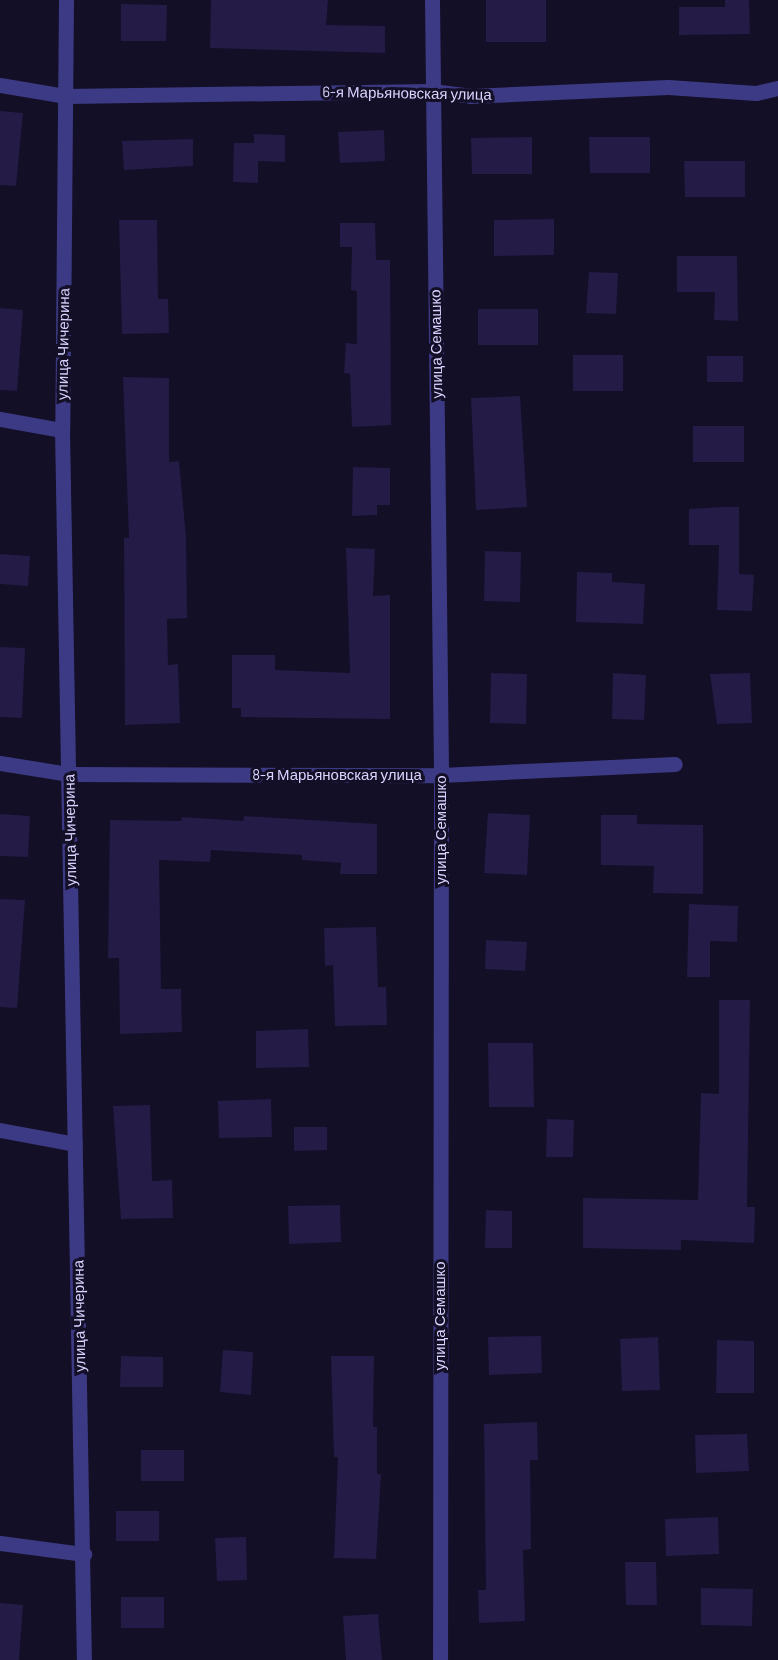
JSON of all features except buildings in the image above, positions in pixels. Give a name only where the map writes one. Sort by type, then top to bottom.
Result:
[{"type":"street","name":"улица Чичерина","points":[[66,0],[62,430],[84,1554],[84,1660]]},
{"type":"street","name":"улица Семашко","points":[[432,0],[441,775],[440,1660]]},
{"type":"street","name":"6-я Марьяновская улица","points":[[0,85],[66,96],[432,91],[470,96],[668,87],[756,93],[778,88]]},
{"type":"street","points":[[0,419],[62,430]]},
{"type":"street","name":"8-я Марьяновская улица","points":[[0,764],[69,774],[441,775],[675,764]]},
{"type":"street","points":[[0,1130],[75,1144]]},
{"type":"street","points":[[0,1544],[84,1554]]}]
